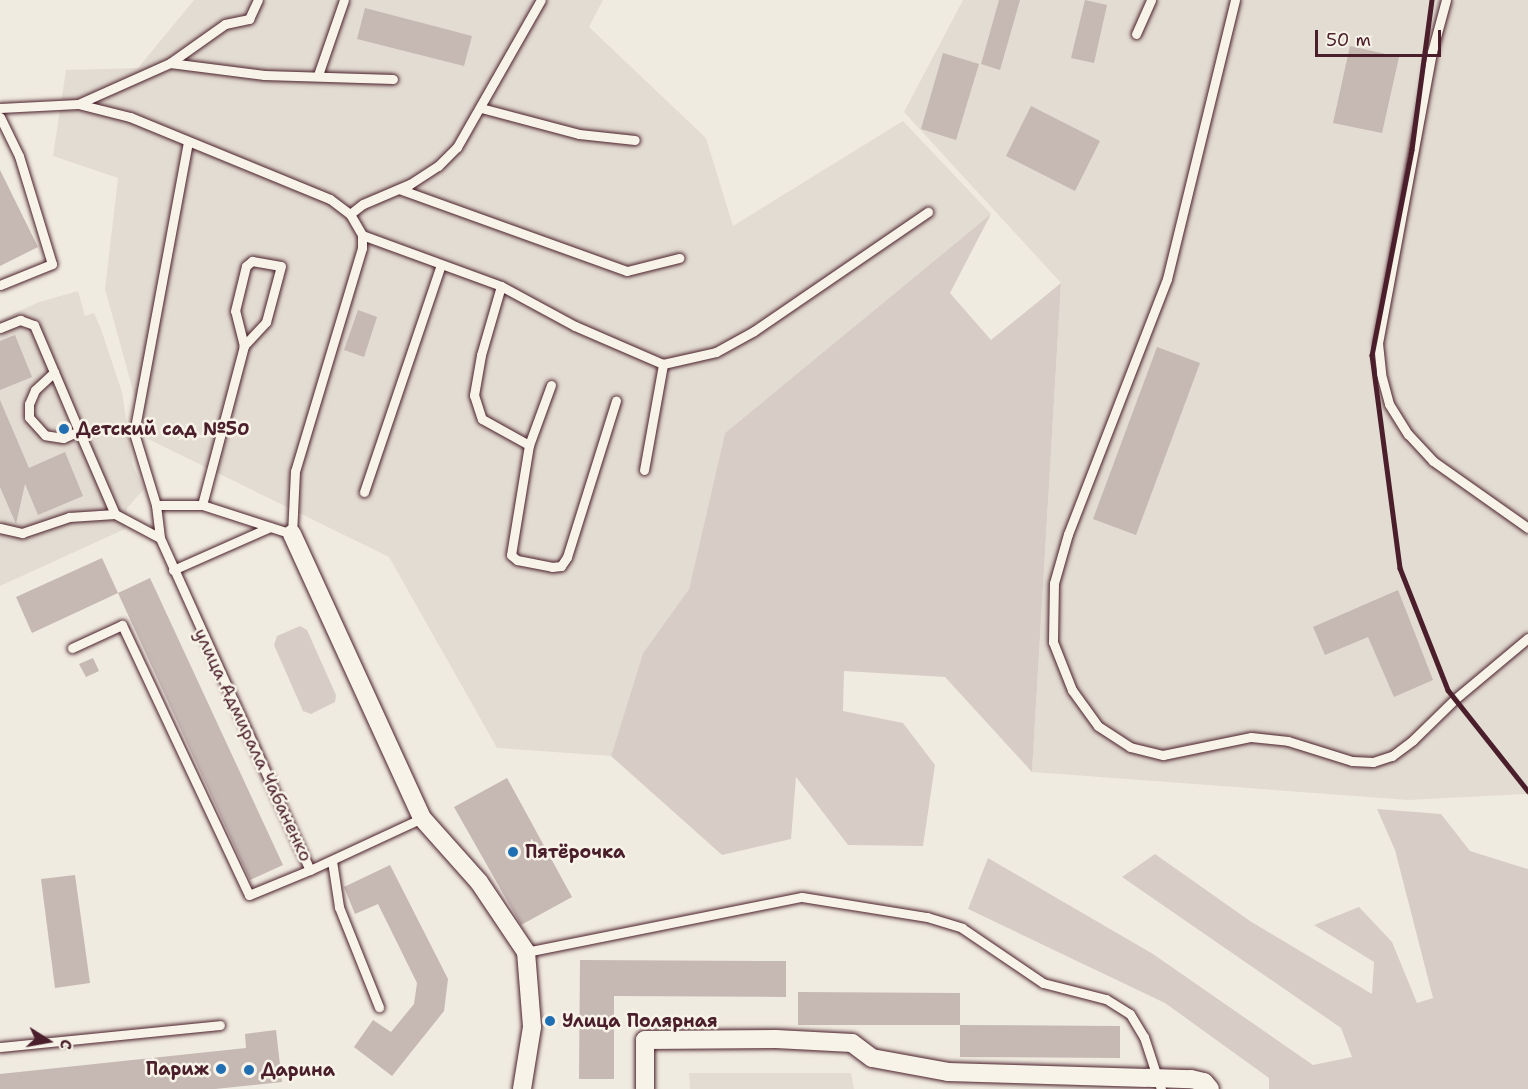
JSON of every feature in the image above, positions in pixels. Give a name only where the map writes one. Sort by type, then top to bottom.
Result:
[{"type":"street","points":[[292,534],[422,818],[479,882],[526,952],[532,1027],[522,1088]]},
{"type":"street","points":[[645,1089],[645,1040],[852,1043],[872,1058],[948,1072],[1160,1083],[1204,1082],[1210,1089]]},
{"type":"lane","points":[[78,104],[170,63],[225,24],[249,20],[258,0]]},
{"type":"lane","points":[[318,75],[344,0]]},
{"type":"lane","points":[[350,214],[363,204],[399,189],[438,166],[457,147],[541,0]]},
{"type":"lane","points":[[1136,34],[1151,0]]},
{"type":"lane","points":[[1235,0],[1167,279],[1068,534],[1054,583],[1053,642],[1072,690],[1098,726],[1130,747],[1163,754],[1251,737],[1288,741],[1352,761],[1373,762],[1392,756],[1413,740],[1455,699],[1528,638]]},
{"type":"lane","points":[[1446,0],[1432,52],[1378,343],[1381,374],[1389,404],[1408,434],[1433,461],[1528,528]]},
{"type":"lane","points":[[170,63],[264,75],[393,79]]},
{"type":"lane","points":[[0,108],[78,104],[130,117],[330,199],[350,214],[362,235],[362,248],[295,471],[292,534],[202,506],[156,506]]},
{"type":"lane","points":[[481,108],[579,134],[635,140]]},
{"type":"lane","points":[[0,117],[20,156],[52,264],[0,285]]},
{"type":"lane","name":"улица Адмирала Чабаненко","points":[[188,142],[134,433],[156,506],[160,538],[310,870],[422,818]]},
{"type":"lane","points":[[399,189],[627,271],[679,258]]},
{"type":"lane","points":[[362,235],[501,286],[575,326],[663,364],[716,352],[754,331],[928,212]]},
{"type":"lane","points":[[202,506],[244,346],[236,311],[246,266],[252,261],[281,266],[266,322],[244,346]]},
{"type":"lane","points":[[364,492],[441,265]]},
{"type":"lane","points":[[501,286],[481,355],[474,396],[482,419],[529,446]]},
{"type":"lane","points":[[0,328],[20,320],[31,322],[115,514]]},
{"type":"lane","points":[[644,470],[663,364]]},
{"type":"lane","points":[[54,372],[35,390],[29,404],[29,417],[45,435],[63,438],[79,431]]},
{"type":"lane","points":[[551,385],[529,446],[511,555],[517,560],[561,566],[573,544],[616,401]]},
{"type":"lane","points":[[0,528],[22,533],[69,517],[115,514],[160,538]]},
{"type":"lane","points":[[173,570],[270,527]]},
{"type":"lane","points":[[72,648],[122,625],[249,895],[310,870]]},
{"type":"lane","points":[[332,861],[339,907],[379,1007]]},
{"type":"lane","points":[[526,952],[802,897],[927,917],[962,928],[1043,983],[1106,999],[1130,1014],[1144,1037],[1160,1083]]},
{"type":"lane","points":[[0,1047],[220,1026]]},
{"type":"shaded area","points":[[194,0],[603,0],[589,27],[706,138],[733,226],[903,121],[991,214],[725,433],[689,589],[643,653],[611,756],[497,748],[389,557],[146,438],[105,289],[118,178],[53,156],[66,70],[138,68]]},
{"type":"shaded area","points":[[963,0],[1528,0],[1528,794],[1408,800],[1032,772],[1061,283],[904,112]]},
{"type":"shaded area","points":[[991,214],[950,293],[991,340],[1061,283],[1032,772],[945,677],[844,671],[843,711],[903,723],[935,765],[923,846],[848,845],[796,777],[791,839],[722,855],[611,756],[643,653],[689,589],[725,433]]},
{"type":"shaded area","name":"Детский сад №50","points":[[78,291],[85,316],[94,313],[101,329],[122,392],[133,466],[144,489],[127,508],[125,529],[0,586],[0,320],[39,302]]},
{"type":"shaded area","points":[[300,626],[307,630],[336,695],[335,702],[311,714],[303,711],[274,645],[277,636]]},
{"type":"shaded area","points":[[1377,809],[1441,814],[1470,851],[1528,869],[1528,1089],[1269,1089],[1269,1078],[1165,1003],[968,909],[988,858],[1153,954],[1313,1065],[1352,1057],[1341,1028],[1122,877],[1155,854],[1250,921],[1372,994],[1374,962],[1314,925],[1359,907],[1392,942],[1417,1003],[1433,998],[1395,850]]},
{"type":"shaded area","points":[[689,1073],[851,1073],[854,1089],[690,1089]]},
{"type":"building","points":[[999,0],[1020,0],[1000,70],[981,64]]},
{"type":"building","points":[[1085,0],[1107,5],[1094,63],[1071,58]]},
{"type":"building","points":[[365,8],[472,36],[464,66],[357,39]]},
{"type":"building","points":[[1350,46],[1399,57],[1382,133],[1333,123]]},
{"type":"building","points":[[943,53],[979,64],[956,140],[921,129]]},
{"type":"building","points":[[1031,106],[1100,141],[1075,191],[1006,156]]},
{"type":"building","points":[[0,170],[38,247],[0,266]]},
{"type":"building","points":[[358,310],[377,317],[364,357],[344,350]]},
{"type":"building","points":[[15,335],[32,377],[0,390],[0,341]]},
{"type":"building","points":[[1157,347],[1200,363],[1136,535],[1093,519]]},
{"type":"building","points":[[0,400],[29,468],[65,452],[83,496],[38,515],[25,484],[16,524],[0,487]]},
{"type":"building","points":[[102,558],[118,593],[32,633],[16,597]]},
{"type":"building","points":[[150,578],[283,865],[250,880],[118,593]]},
{"type":"building","points":[[1398,590],[1433,680],[1394,697],[1368,637],[1325,655],[1313,627]]},
{"type":"building","points":[[93,658],[99,671],[86,677],[79,664]]},
{"type":"building","name":"Пятёрочка","points":[[507,778],[572,897],[521,925],[454,807]]},
{"type":"building","points":[[390,865],[448,979],[444,1011],[392,1076],[354,1047],[373,1020],[391,1032],[414,1004],[417,983],[378,904],[355,914],[344,887]]},
{"type":"building","points":[[75,875],[90,983],[55,988],[41,879]]},
{"type":"building","points":[[580,960],[786,961],[786,997],[614,996],[614,1079],[579,1079]]},
{"type":"building","points":[[798,992],[960,993],[960,1025],[798,1025]]},
{"type":"building","points":[[960,1025],[1120,1026],[1120,1058],[960,1057]]},
{"type":"building","points":[[276,1030],[282,1082],[215,1089],[0,1089],[0,1074],[246,1048],[245,1034]]},
{"type":"railway","points":[[1432,0],[1412,150],[1372,355],[1400,568],[1448,690],[1528,791]]},
{"type":"place","name":"Детский сад №50","points":[[64,429]]},
{"type":"place","name":"Пятёрочка","points":[[513,852]]},
{"type":"place","name":"Улица Полярная","points":[[550,1021]]},
{"type":"place","name":"Париж","points":[[221,1069]]},
{"type":"place","name":"Дарина","points":[[249,1070]]}]
